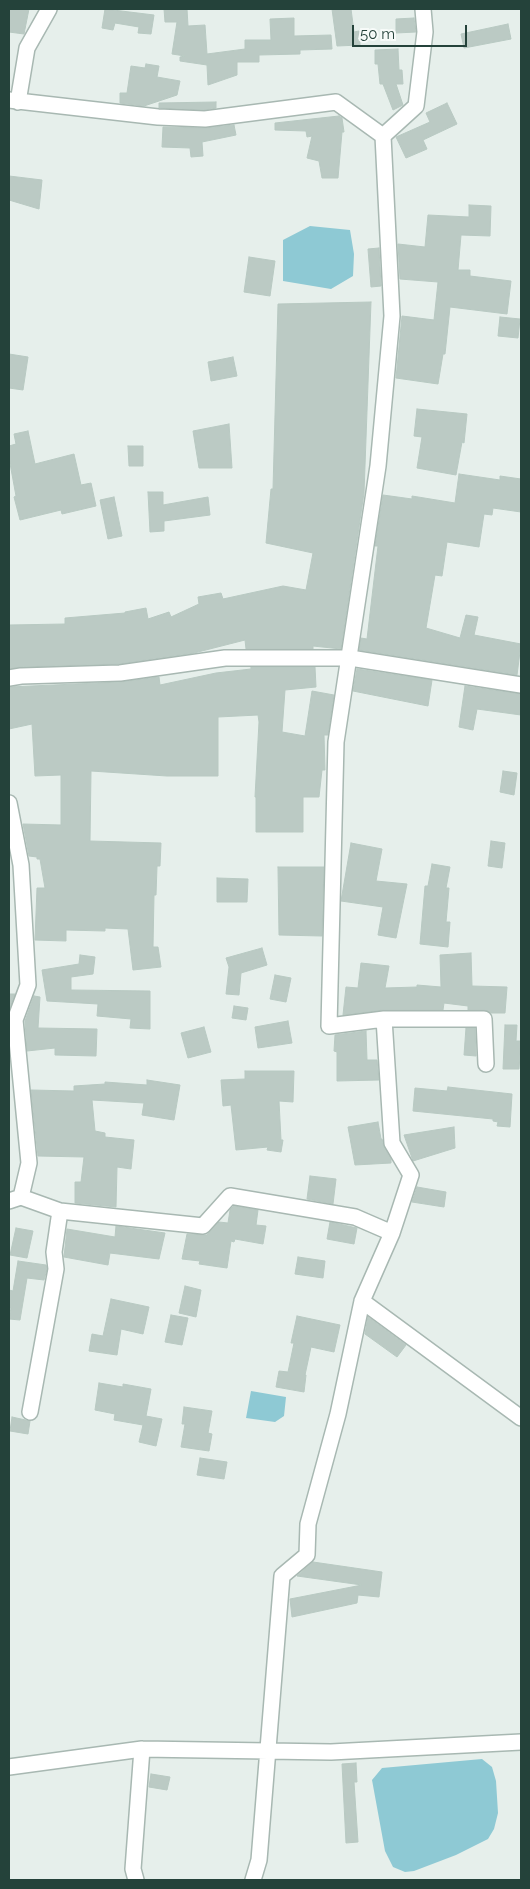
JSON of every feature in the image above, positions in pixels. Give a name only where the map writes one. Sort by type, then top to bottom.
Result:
[{"type":"street","points":[[49,9],[27,48],[14,101],[158,117],[205,119],[336,102],[383,136]]},
{"type":"street","points":[[383,136],[416,106],[424,32],[423,9]]},
{"type":"street","points":[[383,136],[392,316],[378,466],[336,742],[329,1026],[384,1020],[484,1019],[486,1064]]},
{"type":"street","points":[[9,678],[120,673],[225,658],[350,658],[521,684]]},
{"type":"street","points":[[9,803],[21,865],[28,985],[12,1021],[28,1163],[15,1199],[60,1211],[203,1226],[230,1196],[356,1217],[392,1233]]},
{"type":"street","points":[[253,1880],[259,1860],[282,1576],[307,1555],[308,1524],[338,1414],[362,1301],[392,1233],[411,1175],[392,1143],[384,1020]]},
{"type":"street","points":[[30,1412],[56,1269],[54,1252],[60,1211]]},
{"type":"street","points":[[362,1301],[521,1418]]},
{"type":"street","points":[[9,1767],[142,1749],[331,1752],[521,1742]]},
{"type":"street","points":[[136,1880],[133,1869],[142,1749]]},
{"type":"water","points":[[310,226],[350,230],[354,254],[353,276],[331,289],[283,281],[283,240]]},
{"type":"water","points":[[251,1391],[286,1397],[284,1416],[275,1422],[246,1418]]},
{"type":"water","points":[[482,1759],[492,1767],[496,1781],[498,1813],[494,1829],[488,1839],[456,1855],[414,1871],[405,1872],[393,1867],[385,1851],[372,1780],[382,1768]]},
{"type":"building","points":[[9,9],[29,9],[24,34],[9,32]]},
{"type":"building","points":[[105,9],[154,15],[151,34],[138,33],[139,27],[115,23],[113,30],[102,28]]},
{"type":"building","points":[[164,9],[187,9],[188,26],[205,25],[207,54],[245,49],[245,40],[271,40],[270,19],[294,18],[294,36],[331,35],[332,49],[300,50],[300,54],[259,55],[259,62],[237,62],[237,75],[208,85],[207,65],[180,61],[180,57],[185,56],[172,54],[177,22],[165,22]]},
{"type":"building","points":[[332,9],[351,9],[354,32],[359,31],[360,45],[337,46]]},
{"type":"building","points":[[414,18],[416,32],[396,33],[396,19]]},
{"type":"building","points":[[508,24],[511,39],[464,48],[461,34]]},
{"type":"building","points":[[398,49],[399,70],[402,70],[403,84],[396,84],[403,105],[393,110],[383,84],[380,84],[378,64],[375,64],[375,50]]},
{"type":"building","points":[[146,64],[159,66],[157,77],[180,81],[177,95],[144,106],[120,103],[120,93],[127,93],[131,66],[145,68]]},
{"type":"building","points":[[216,102],[216,108],[205,110],[159,108],[159,103]]},
{"type":"building","points":[[447,103],[457,124],[423,140],[427,149],[406,158],[396,137],[430,122],[426,113]]},
{"type":"building","points":[[339,116],[342,118],[344,132],[342,132],[338,178],[322,178],[319,161],[307,158],[312,136],[307,137],[306,131],[275,130],[275,123]]},
{"type":"building","points":[[234,125],[236,135],[202,142],[203,156],[191,157],[190,148],[162,147],[163,127],[205,128]]},
{"type":"building","points":[[9,176],[42,180],[39,209],[9,200]]},
{"type":"building","points":[[469,205],[491,206],[490,236],[461,235],[458,270],[470,270],[470,276],[511,281],[507,314],[450,307],[445,354],[443,354],[438,384],[396,378],[402,316],[434,320],[438,282],[400,279],[398,244],[425,247],[428,215],[469,217]]},
{"type":"building","points":[[379,248],[381,286],[371,287],[368,249]]},
{"type":"building","points":[[249,257],[275,261],[270,296],[244,292]]},
{"type":"building","points":[[371,302],[364,493],[341,649],[313,646],[313,649],[246,649],[245,640],[194,653],[119,664],[9,669],[9,625],[65,624],[65,618],[125,613],[146,608],[148,619],[169,612],[171,617],[199,604],[198,597],[221,593],[223,599],[283,586],[306,590],[313,553],[266,543],[271,489],[273,489],[278,304]]},
{"type":"building","points":[[500,317],[520,319],[518,338],[498,336]]},
{"type":"building","points":[[9,354],[28,357],[23,390],[9,388]]},
{"type":"building","points":[[233,357],[237,376],[211,381],[208,362]]},
{"type":"building","points":[[417,409],[467,414],[464,443],[462,442],[456,475],[417,468],[422,437],[414,436]]},
{"type":"building","points":[[229,424],[232,468],[199,468],[193,431]]},
{"type":"building","points":[[28,431],[35,464],[74,454],[81,485],[91,483],[96,506],[62,514],[61,510],[20,520],[14,497],[16,496],[9,458],[9,446],[16,444],[14,434]]},
{"type":"building","points":[[128,446],[143,446],[143,466],[129,466]]},
{"type":"building","points":[[459,474],[500,480],[500,476],[521,479],[521,512],[493,508],[492,515],[484,514],[479,547],[447,542],[442,576],[435,575],[426,628],[460,638],[466,615],[478,617],[474,635],[521,644],[517,675],[359,650],[361,638],[367,639],[378,546],[375,546],[383,495],[412,499],[412,496],[455,503]]},
{"type":"building","points":[[148,492],[163,492],[163,505],[208,497],[210,515],[164,521],[164,531],[150,532]]},
{"type":"building","points":[[114,497],[122,536],[108,539],[100,500]]},
{"type":"building","points":[[251,667],[315,667],[316,687],[285,690],[282,732],[305,736],[312,691],[334,695],[328,735],[324,735],[325,770],[322,770],[319,797],[303,797],[303,832],[256,832],[255,797],[258,715],[218,717],[218,776],[167,776],[91,771],[90,841],[161,843],[160,866],[157,866],[156,895],[154,895],[153,947],[158,947],[161,967],[133,970],[128,929],[105,928],[105,931],[66,930],[66,941],[35,940],[37,888],[45,888],[40,859],[29,856],[23,824],[61,825],[61,775],[35,776],[32,724],[9,729],[9,687],[120,682],[159,677],[160,685],[216,673],[251,669]]},
{"type":"building","points":[[357,669],[432,680],[428,706],[353,691]]},
{"type":"building","points":[[465,686],[521,694],[521,715],[477,709],[473,730],[459,727]]},
{"type":"building","points":[[503,771],[517,773],[514,795],[500,792]]},
{"type":"building","points":[[491,841],[505,843],[502,868],[488,866]]},
{"type":"building","points":[[351,843],[382,849],[376,881],[407,884],[396,938],[378,935],[383,907],[341,901]]},
{"type":"building","points":[[432,864],[450,867],[446,888],[449,888],[446,922],[450,922],[448,947],[420,944],[425,886],[428,886]]},
{"type":"building","points":[[278,867],[324,867],[322,936],[279,935]]},
{"type":"building","points":[[217,878],[248,879],[247,902],[217,902]]},
{"type":"building","points":[[262,948],[267,965],[241,973],[239,995],[226,994],[229,967],[226,958]]},
{"type":"building","points":[[471,953],[472,986],[507,987],[505,1013],[468,1010],[468,1006],[444,1003],[443,1010],[384,1010],[343,1015],[346,987],[358,988],[361,963],[389,966],[385,988],[417,987],[417,985],[441,987],[440,955]]},
{"type":"building","points":[[80,955],[95,957],[93,974],[71,977],[71,990],[150,991],[150,1029],[130,1028],[131,1019],[97,1016],[98,1004],[47,1001],[42,970],[79,964]]},
{"type":"building","points":[[275,975],[291,978],[286,1002],[270,999]]},
{"type":"building","points":[[9,994],[15,994],[9,1010]]},
{"type":"building","points":[[34,996],[40,997],[38,1028],[97,1029],[96,1056],[55,1055],[55,1048],[27,1051],[25,1021]]},
{"type":"building","points":[[234,1006],[248,1008],[246,1020],[232,1018]]},
{"type":"building","points":[[288,1021],[292,1043],[258,1048],[255,1027]]},
{"type":"building","points":[[505,1025],[517,1025],[516,1041],[521,1041],[519,1069],[503,1069]]},
{"type":"building","points":[[204,1027],[211,1052],[188,1058],[181,1033]]},
{"type":"building","points":[[466,1028],[475,1028],[476,1056],[464,1055]]},
{"type":"building","points":[[366,1031],[367,1060],[377,1060],[379,1080],[337,1081],[337,1052],[334,1051],[335,1035]]},
{"type":"building","points":[[245,1071],[294,1071],[293,1102],[279,1101],[281,1140],[283,1140],[281,1152],[267,1150],[268,1147],[236,1150],[231,1105],[223,1106],[221,1080],[245,1079]]},
{"type":"building","points":[[147,1080],[180,1085],[174,1120],[142,1115],[144,1103],[92,1100],[95,1131],[105,1133],[105,1137],[134,1140],[131,1169],[117,1167],[116,1207],[75,1203],[75,1182],[81,1182],[84,1157],[38,1156],[31,1090],[74,1091],[74,1086],[105,1084],[105,1082],[147,1085]]},
{"type":"building","points":[[448,1087],[512,1094],[510,1127],[497,1126],[498,1122],[493,1121],[493,1119],[413,1111],[415,1088],[447,1091]]},
{"type":"building","points":[[378,1122],[381,1139],[391,1159],[391,1163],[355,1165],[348,1127]]},
{"type":"building","points":[[454,1127],[455,1148],[413,1161],[404,1135]]},
{"type":"building","points":[[310,1176],[336,1179],[333,1204],[307,1199]]},
{"type":"building","points":[[417,1187],[446,1192],[444,1207],[412,1202]]},
{"type":"building","points":[[234,1206],[258,1210],[256,1225],[266,1226],[263,1244],[235,1239],[234,1242],[231,1241],[227,1268],[199,1264],[200,1261],[182,1259],[187,1234],[207,1235],[219,1222],[228,1223],[230,1210]]},
{"type":"building","points":[[330,1222],[357,1228],[354,1244],[327,1239]]},
{"type":"building","points":[[116,1226],[165,1233],[159,1259],[110,1253],[108,1265],[64,1257],[67,1229],[115,1237]]},
{"type":"building","points":[[16,1228],[33,1231],[27,1258],[10,1255]]},
{"type":"building","points":[[298,1257],[325,1261],[323,1278],[295,1274]]},
{"type":"building","points":[[18,1261],[46,1265],[47,1269],[44,1280],[27,1278],[20,1320],[9,1319],[11,1308],[9,1308],[9,1290],[13,1291]]},
{"type":"building","points":[[185,1286],[201,1290],[196,1317],[179,1313]]},
{"type":"building","points":[[111,1299],[149,1307],[143,1334],[121,1329],[117,1355],[89,1351],[92,1334],[103,1336]]},
{"type":"building","points":[[171,1315],[188,1318],[182,1345],[165,1342]]},
{"type":"building","points":[[297,1316],[340,1325],[334,1352],[311,1347],[305,1375],[304,1392],[276,1387],[279,1371],[288,1372],[294,1343],[291,1343]]},
{"type":"building","points":[[368,1317],[406,1345],[397,1357],[365,1334]]},
{"type":"building","points":[[99,1383],[123,1387],[123,1384],[151,1389],[146,1416],[162,1419],[156,1446],[139,1442],[143,1425],[114,1420],[115,1414],[95,1410]]},
{"type":"building","points":[[184,1407],[212,1411],[208,1433],[212,1434],[209,1451],[181,1447],[185,1424],[182,1424]]},
{"type":"building","points":[[12,1417],[30,1421],[28,1434],[10,1431]]},
{"type":"building","points":[[200,1458],[227,1462],[224,1479],[197,1475]]},
{"type":"building","points":[[313,1562],[382,1572],[379,1597],[358,1595],[357,1603],[292,1617],[290,1599],[362,1585],[297,1576]]},
{"type":"building","points":[[356,1763],[357,1782],[354,1782],[358,1842],[346,1843],[342,1764]]},
{"type":"building","points":[[151,1774],[170,1777],[167,1790],[149,1787]]}]
